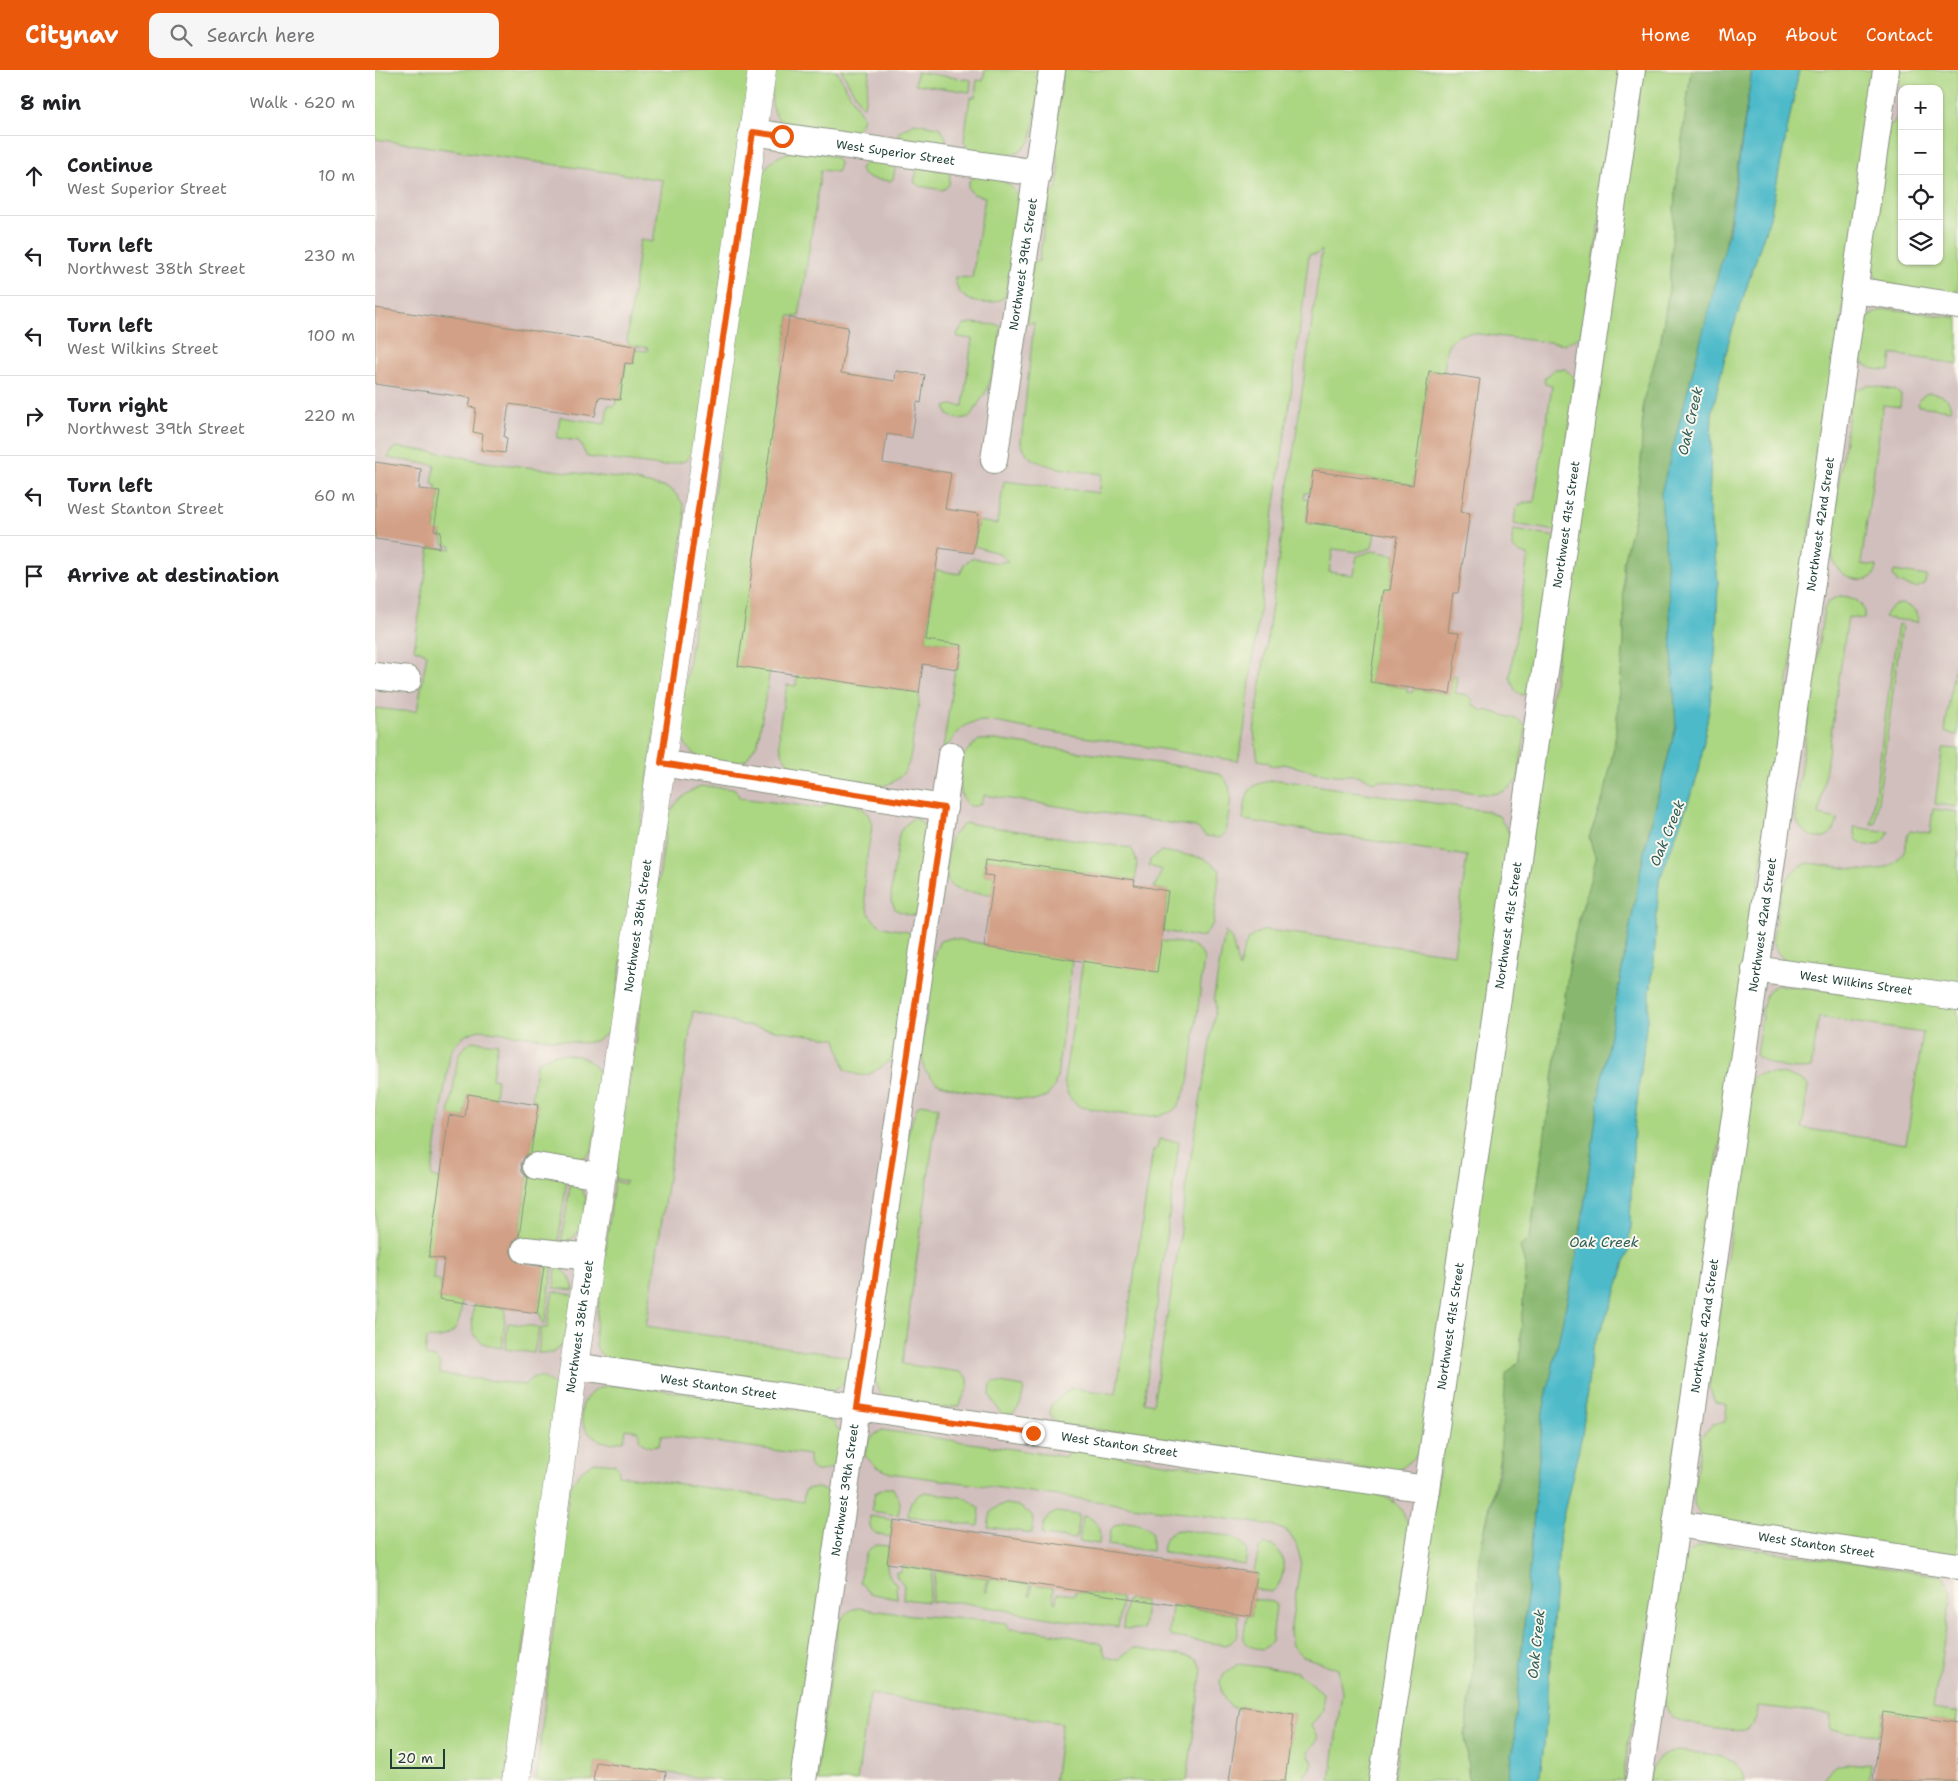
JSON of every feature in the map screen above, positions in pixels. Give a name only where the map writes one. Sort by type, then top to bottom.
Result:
[{"type":"main road","name":"Northwest 38th Street","points":[[516,1781],[601,1176],[762,70]]},
{"type":"street","name":"Northwest 39th Street","points":[[994,460],[1052,70]]},
{"type":"street","name":"Northwest 41st Street","points":[[1382,1781],[1427,1489],[1632,70]]},
{"type":"street","name":"Northwest 42nd Street","points":[[1639,1781],[1886,70]]},
{"type":"street","name":"West Superior Street","points":[[753,132],[1038,172]]},
{"type":"street","points":[[1854,290],[1958,306]]},
{"type":"street","points":[[375,676],[408,680]]},
{"type":"street","name":"Northwest 39th Street","points":[[803,1781],[951,754]]},
{"type":"street","points":[[661,763],[944,808]]},
{"type":"street","name":"West Wilkins Street","points":[[1755,969],[1958,997]]},
{"type":"street","points":[[537,1166],[601,1176]]},
{"type":"street","points":[[525,1250],[590,1257]]},
{"type":"street","name":"West Stanton Street","points":[[574,1366],[1427,1489]]},
{"type":"street","name":"West Stanton Street","points":[[1676,1524],[1958,1566]]},
{"type":"shaded area","points":[[375,70],[1958,70],[1958,1781],[375,1781]]},
{"type":"green space","points":[[375,70],[752,70],[697,447],[685,461],[664,466],[587,457],[579,441],[557,438],[560,417],[605,424],[608,405],[615,406],[616,400],[620,400],[626,361],[633,364],[634,355],[630,349],[647,351],[648,348],[630,345],[627,340],[640,240],[653,242],[663,180],[375,139]]},
{"type":"green space","points":[[775,70],[836,70],[863,117],[861,124],[853,132],[847,134],[782,123],[772,105]]},
{"type":"green space","points":[[841,70],[870,70],[864,106],[862,106]]},
{"type":"green space","points":[[985,70],[1044,70],[1031,140],[1025,147],[1012,154],[972,153],[968,150],[964,141],[970,97],[975,97],[977,80],[983,81]]},
{"type":"green space","points":[[1063,70],[1625,70],[1581,336],[1565,344],[1470,333],[1455,337],[1446,351],[1444,373],[1429,371],[1413,485],[1314,471],[1310,493],[1305,493],[1304,499],[1309,500],[1306,523],[1375,532],[1372,548],[1357,552],[1333,549],[1329,572],[1354,575],[1357,556],[1372,551],[1395,555],[1390,590],[1383,590],[1370,682],[1407,688],[1407,692],[1412,693],[1413,689],[1450,694],[1453,675],[1457,676],[1455,693],[1468,695],[1474,701],[1472,704],[1484,712],[1486,710],[1519,720],[1526,727],[1518,779],[1508,789],[1495,794],[1485,794],[1378,780],[1373,782],[1358,775],[1336,775],[1284,764],[1272,766],[1267,762],[1258,760],[1254,732],[1322,250],[1317,254],[1309,254],[1294,374],[1259,612],[1244,731],[1238,761],[982,721],[973,722],[958,732],[942,756],[955,669],[958,669],[962,645],[926,640],[936,570],[960,574],[964,564],[973,558],[997,563],[1008,561],[998,553],[974,546],[978,521],[997,524],[1004,481],[1099,493],[1102,474],[1042,463],[1027,454],[1021,443],[1034,322],[1027,324],[1033,261],[1039,261],[1048,199],[1057,188],[1059,170],[1054,142]]},
{"type":"green space","points":[[1643,70],[1691,70],[1675,195],[1669,288],[1641,462],[1634,518],[1623,562],[1624,642],[1615,741],[1605,793],[1589,838],[1596,859],[1573,941],[1530,1237],[1520,1247],[1526,1269],[1520,1361],[1480,1552],[1473,1675],[1465,1735],[1469,1781],[1394,1781]]},
{"type":"green space","points":[[1691,70],[1752,70],[1670,614],[1676,726],[1644,852],[1601,1082],[1578,1250],[1543,1412],[1513,1751],[1508,1781],[1469,1781],[1465,1735],[1473,1675],[1480,1552],[1499,1470],[1506,1374],[1520,1361],[1526,1269],[1520,1247],[1530,1237],[1573,941],[1596,859],[1589,838],[1605,793],[1615,741],[1624,642],[1623,562],[1634,518],[1641,462],[1643,401],[1661,340],[1669,288],[1675,195]]},
{"type":"green space","points":[[1799,70],[1878,70],[1635,1720],[1631,1724],[1623,1781],[1539,1781],[1544,1746],[1560,1529],[1582,1435],[1592,1349],[1613,1301],[1629,1248],[1634,1128],[1654,960],[1659,881],[1699,772],[1711,696],[1716,644],[1718,581],[1709,507],[1712,412],[1729,340],[1770,217]]},
{"type":"green space","points":[[1899,70],[1958,70],[1958,299],[1881,283],[1874,274],[1871,259],[1889,128],[1898,117],[1898,265],[1943,265],[1943,85],[1901,85],[1898,76]]},
{"type":"green space","points":[[917,72],[971,80],[970,92],[915,84]]},
{"type":"green space","points":[[914,123],[939,127],[946,137],[945,144],[939,149],[918,146],[900,138],[899,132]]},
{"type":"green space","points":[[805,150],[830,155],[838,161],[839,166],[837,172],[821,170],[799,317],[789,316],[739,665],[770,670],[758,742],[746,760],[719,763],[702,759],[689,749],[682,735],[681,714],[760,180],[763,172],[772,161],[790,152]]},
{"type":"green space","points":[[868,160],[891,165],[895,169],[893,179],[890,181],[864,175],[860,168]]},
{"type":"green space","points":[[920,167],[946,171],[950,174],[949,185],[943,190],[919,186],[914,182],[917,170]]},
{"type":"green space","points":[[977,175],[994,178],[1006,183],[1016,192],[1022,208],[1005,297],[990,303],[981,303],[966,298],[956,286],[955,277],[972,278],[985,197],[973,194],[968,188],[969,181]]},
{"type":"green space","points":[[1890,309],[1958,318],[1958,364],[1892,354],[1890,370],[1867,366],[1860,357],[1858,345],[1861,328],[1872,314]]},
{"type":"green space","points":[[972,323],[998,325],[1001,327],[998,353],[987,390],[970,417],[958,419],[948,415],[945,407],[952,405],[963,406],[972,339],[958,337],[957,334],[964,325]]},
{"type":"green space","points":[[1555,369],[1565,369],[1575,378],[1557,531],[1514,524],[1515,513],[1520,504],[1534,502],[1552,386],[1545,384],[1544,379]]},
{"type":"green space","points":[[1868,385],[1895,390],[1901,395],[1900,407],[1883,405],[1861,564],[1877,566],[1872,577],[1861,580],[1849,577],[1840,571],[1834,562],[1830,545],[1851,398],[1856,390]]},
{"type":"green space","points":[[1928,393],[1937,394],[1947,399],[1951,410],[1918,406],[1921,398]]},
{"type":"green space","points":[[397,447],[448,454],[485,462],[626,479],[667,488],[676,494],[683,504],[685,520],[612,1026],[600,1039],[582,1043],[481,1030],[462,1037],[450,1053],[431,1177],[441,1179],[433,1279],[441,1281],[439,1299],[462,1302],[460,1318],[454,1330],[444,1337],[427,1338],[425,1356],[435,1358],[439,1362],[440,1374],[525,1385],[534,1377],[539,1377],[552,1384],[559,1394],[505,1781],[375,1781],[375,708],[417,711],[427,654],[414,649],[430,547],[451,549],[451,546],[443,544],[441,532],[434,531],[440,491],[436,491],[436,485],[432,484],[435,465],[388,458],[391,451]]},
{"type":"green space","points":[[1513,530],[1556,537],[1534,684],[1529,692],[1522,695],[1517,692],[1510,676],[1528,555],[1518,552],[1513,547]]},
{"type":"green space","points":[[1894,571],[1927,576],[1924,584],[1916,588],[1898,583],[1893,576]]},
{"type":"green space","points":[[1839,596],[1850,597],[1858,601],[1863,609],[1864,619],[1848,617],[1819,815],[1838,819],[1834,829],[1828,835],[1821,838],[1813,837],[1800,827],[1796,818],[1795,807],[1824,609],[1829,601]]},
{"type":"green space","points":[[1901,604],[1914,610],[1918,622],[1884,618],[1891,608]]},
{"type":"green space","points":[[1898,624],[1902,625],[1875,824],[1871,824]]},
{"type":"green space","points":[[1955,661],[1958,662],[1958,735],[1946,733],[1945,731]]},
{"type":"green space","points":[[797,674],[919,693],[910,757],[908,765],[900,777],[883,786],[800,772],[790,765],[783,755],[779,733],[787,685],[796,686]]},
{"type":"green space","points":[[979,740],[995,740],[1217,773],[1227,781],[1230,795],[1225,833],[1220,838],[1206,836],[1196,827],[984,795],[981,804],[973,806],[967,804],[961,790],[960,772],[964,755]]},
{"type":"green space","points":[[1944,748],[1958,749],[1958,807],[1935,804]]},
{"type":"green space","points":[[1280,780],[1487,811],[1499,816],[1511,836],[1425,1443],[1412,1460],[1394,1472],[1058,1424],[1050,1415],[1051,1405],[1071,1388],[1116,1394],[1153,1151],[1157,1148],[1159,1139],[1179,1142],[1144,1402],[1153,1404],[1181,1230],[1185,1192],[1216,1007],[1214,996],[1225,932],[1232,940],[1239,969],[1246,944],[1253,936],[1266,930],[1454,954],[1467,856],[1243,820],[1246,801],[1251,790],[1261,783]]},
{"type":"green space","points":[[700,786],[735,789],[740,798],[821,808],[829,802],[856,805],[861,808],[866,812],[872,825],[865,877],[866,904],[870,915],[881,926],[914,935],[898,1059],[893,1062],[887,1061],[882,1067],[869,1074],[858,1075],[845,1069],[836,1039],[742,1025],[693,1011],[646,1326],[849,1357],[852,1367],[851,1372],[846,1380],[834,1391],[609,1361],[601,1355],[596,1346],[595,1334],[614,1181],[625,1184],[626,1181],[615,1179],[668,816],[681,798]]},
{"type":"green space","points":[[1933,809],[1958,812],[1958,995],[1792,968],[1778,953],[1772,943],[1781,890],[1783,890],[1792,873],[1799,867],[1809,863],[1868,871],[1886,867],[1896,861],[1904,851],[1910,830],[1930,833]]},
{"type":"green space","points":[[914,817],[924,825],[929,837],[921,910],[914,915],[909,915],[896,910],[891,901],[892,881],[899,834],[903,827]]},
{"type":"green space","points":[[966,823],[1131,848],[1137,864],[1135,880],[986,859],[984,875],[994,876],[992,894],[956,889],[948,880],[946,873],[947,858],[951,837]]},
{"type":"green space","points":[[1854,827],[1889,832],[1879,844],[1870,845],[1856,839]]},
{"type":"green space","points":[[1161,851],[1204,858],[1220,870],[1213,923],[1204,936],[1197,937],[1163,931],[1168,891],[1154,888],[1162,870],[1149,866],[1150,860]]},
{"type":"green space","points":[[951,938],[1072,960],[1057,1077],[1054,1088],[1046,1097],[1034,1101],[960,1090],[937,1083],[924,1069],[921,1053],[935,951],[940,941]]},
{"type":"green space","points":[[1161,941],[1192,946],[1201,953],[1204,959],[1189,1082],[1182,1098],[1177,1107],[1169,1113],[1158,1115],[1131,1115],[1081,1107],[1069,1096],[1064,1081],[1083,961]]},
{"type":"green space","points":[[1777,985],[1958,1005],[1958,1560],[1707,1520],[1698,1512],[1694,1503],[1701,1437],[1713,1424],[1725,1422],[1727,1405],[1715,1402],[1709,1387],[1752,1077],[1765,1074],[1782,1074],[1798,1079],[1808,1086],[1802,1128],[1906,1144],[1923,1033],[1819,1017],[1811,1068],[1797,1069],[1768,1063],[1756,1055],[1765,996],[1770,989]]},
{"type":"green space","points":[[472,1041],[498,1044],[492,1078],[497,1079],[495,1098],[468,1095],[465,1118],[449,1115],[458,1057],[461,1050]]},
{"type":"green space","points":[[555,1054],[584,1058],[595,1066],[603,1080],[592,1151],[581,1160],[530,1157],[538,1105],[535,1104],[535,1099],[532,1099],[536,1064]]},
{"type":"green space","points":[[921,1104],[938,1107],[902,1364],[961,1372],[968,1378],[968,1386],[960,1406],[942,1408],[888,1400],[879,1391],[873,1379],[908,1133],[917,1107]]},
{"type":"green space","points":[[528,1175],[567,1178],[558,1244],[519,1240]]},
{"type":"green space","points":[[571,1180],[582,1190],[586,1198],[584,1225],[573,1238],[561,1243]]},
{"type":"green space","points":[[545,1262],[553,1264],[545,1324],[543,1324],[540,1314],[537,1313]]},
{"type":"green space","points":[[556,1266],[568,1276],[574,1290],[554,1288]]},
{"type":"green space","points":[[553,1291],[574,1295],[563,1345],[552,1353],[538,1353],[541,1328],[547,1328]]},
{"type":"green space","points":[[474,1304],[506,1309],[502,1348],[484,1343],[475,1335],[472,1322]]},
{"type":"green space","points":[[508,1323],[539,1327],[534,1353],[505,1349]]},
{"type":"green space","points":[[994,1382],[1024,1387],[1019,1407],[1008,1416],[1002,1416],[990,1395],[991,1384]]},
{"type":"green space","points":[[610,1385],[662,1390],[820,1413],[821,1417],[833,1422],[842,1435],[840,1462],[824,1470],[815,1471],[809,1463],[809,1455],[661,1435],[659,1445],[651,1447],[645,1445],[639,1439],[639,1431],[626,1429],[624,1440],[612,1443],[601,1441],[592,1436],[585,1428],[582,1419],[582,1409],[586,1399],[595,1390]]},
{"type":"green space","points":[[882,1430],[1066,1457],[1067,1452],[1074,1450],[1368,1492],[1391,1500],[1404,1514],[1411,1531],[1375,1781],[1330,1781],[1342,1692],[1338,1669],[1302,1656],[1292,1646],[1290,1632],[1301,1561],[1296,1544],[1288,1532],[1272,1525],[890,1473],[875,1466],[865,1456],[869,1440]]},
{"type":"green space","points":[[595,1462],[615,1464],[619,1468],[618,1475],[803,1502],[805,1490],[818,1488],[829,1494],[835,1501],[795,1781],[722,1781],[596,1762],[593,1781],[536,1781],[569,1490],[579,1473]]},
{"type":"green space","points":[[885,1488],[893,1488],[899,1500],[898,1515],[871,1511],[875,1493]]},
{"type":"green space","points":[[925,1492],[967,1498],[979,1508],[978,1526],[908,1516],[912,1501]]},
{"type":"green space","points":[[1006,1504],[1019,1506],[1032,1515],[1032,1533],[988,1527],[991,1512],[998,1506]]},
{"type":"green space","points":[[1057,1512],[1079,1515],[1076,1539],[1042,1535],[1045,1521]]},
{"type":"green space","points":[[870,1516],[893,1520],[891,1537],[877,1534],[872,1530]]},
{"type":"green space","points":[[1083,1516],[1095,1522],[1099,1529],[1099,1544],[1079,1541]]},
{"type":"green space","points":[[1125,1522],[1140,1525],[1152,1533],[1152,1551],[1108,1545],[1110,1532],[1114,1526]]},
{"type":"green space","points":[[1178,1530],[1225,1535],[1241,1541],[1246,1550],[1245,1565],[1162,1552],[1168,1535]]},
{"type":"green space","points":[[1712,1543],[1943,1576],[1952,1592],[1933,1708],[1958,1712],[1956,1723],[1883,1712],[1879,1735],[1830,1730],[1831,1714],[1758,1706],[1753,1723],[1749,1728],[1743,1730],[1734,1731],[1710,1728],[1672,1716],[1667,1709],[1663,1695],[1683,1560],[1694,1549]]},
{"type":"green space","points":[[1264,1544],[1278,1550],[1282,1557],[1283,1573],[1276,1588],[1271,1592],[1254,1589],[1257,1573],[1254,1572],[1259,1549]]},
{"type":"green space","points":[[877,1545],[889,1546],[887,1567],[892,1580],[896,1584],[897,1599],[869,1593],[860,1582],[862,1565],[866,1555],[872,1547]]},
{"type":"green space","points":[[903,1566],[933,1570],[928,1602],[903,1599],[904,1585],[897,1578],[896,1572],[901,1572]]},
{"type":"green space","points":[[936,1571],[987,1578],[985,1592],[987,1592],[989,1578],[1030,1584],[1029,1596],[1031,1595],[1032,1584],[1053,1588],[1054,1603],[1056,1602],[1057,1593],[1075,1595],[1075,1591],[1121,1598],[1118,1627],[1055,1619],[959,1602],[931,1602]]},
{"type":"green space","points":[[1128,1599],[1144,1601],[1143,1630],[1123,1628]]},
{"type":"green space","points":[[1253,1599],[1272,1602],[1276,1605],[1272,1642],[1263,1649],[1249,1646],[1244,1640],[1247,1616],[1251,1616]]},
{"type":"green space","points":[[1172,1605],[1239,1615],[1236,1637],[1225,1645],[1172,1637],[1169,1634]]},
{"type":"green space","points":[[860,1608],[1007,1623],[1009,1629],[1033,1630],[1101,1644],[1106,1657],[1119,1660],[1133,1648],[1191,1657],[1197,1660],[1202,1669],[1187,1781],[1054,1781],[1062,1723],[870,1694],[857,1781],[818,1781],[818,1754],[839,1620],[849,1611]]},
{"type":"green space","points":[[1238,1664],[1298,1672],[1297,1674],[1323,1693],[1323,1710],[1311,1726],[1317,1736],[1317,1741],[1308,1752],[1313,1762],[1307,1773],[1304,1773],[1304,1781],[1285,1781],[1294,1714],[1240,1706],[1239,1710],[1227,1703],[1221,1691],[1220,1681],[1225,1673]]},
{"type":"green space","points":[[1678,1751],[1708,1754],[1729,1760],[1737,1764],[1745,1781],[1649,1781],[1657,1760],[1666,1754]]},
{"type":"green space","points":[[1847,1763],[1870,1765],[1868,1781],[1824,1781],[1833,1768]]},
{"type":"water","name":"Oak Creek","points":[[1752,70],[1799,70],[1770,217],[1729,340],[1712,412],[1709,507],[1718,581],[1716,644],[1711,696],[1699,772],[1659,881],[1654,960],[1634,1128],[1629,1248],[1613,1301],[1592,1349],[1582,1435],[1560,1529],[1544,1746],[1539,1781],[1508,1781],[1513,1751],[1543,1412],[1578,1250],[1601,1082],[1644,852],[1676,726],[1661,493],[1729,232]]},
{"type":"building","points":[[375,308],[636,346],[633,364],[625,363],[620,400],[599,397],[595,416],[509,404],[504,437],[507,438],[505,453],[481,450],[483,434],[473,432],[476,408],[469,407],[471,398],[375,384]]},
{"type":"building","points":[[789,318],[848,327],[841,373],[895,381],[896,371],[925,375],[921,403],[917,402],[912,438],[887,434],[883,463],[951,473],[945,509],[979,514],[973,553],[939,548],[926,640],[962,645],[958,669],[923,664],[919,693],[738,666]]},
{"type":"building","points":[[1429,371],[1480,379],[1461,512],[1470,513],[1458,593],[1453,593],[1448,632],[1459,633],[1450,694],[1370,682],[1383,590],[1390,590],[1398,536],[1306,522],[1313,471],[1413,485]]},
{"type":"building","points":[[375,462],[421,469],[419,489],[440,491],[434,530],[441,532],[439,548],[375,539]]},
{"type":"building","points":[[986,859],[1135,880],[1134,885],[1168,891],[1157,972],[984,947],[994,876],[984,875]]},
{"type":"building","points":[[468,1094],[538,1105],[531,1152],[525,1156],[521,1164],[522,1172],[528,1178],[519,1236],[513,1242],[510,1249],[512,1256],[517,1262],[544,1267],[537,1313],[439,1299],[444,1259],[429,1257],[449,1115],[465,1118]]},
{"type":"building","points":[[893,1520],[1257,1573],[1251,1616],[887,1563]]},
{"type":"building","points":[[1240,1706],[1294,1714],[1285,1781],[1229,1781]]},
{"type":"building","points":[[1883,1712],[1958,1723],[1958,1781],[1873,1781]]},
{"type":"building","points":[[596,1762],[666,1772],[665,1781],[593,1781]]},
{"type":"route","points":[[782,136],[753,132],[661,763],[944,808],[856,1408],[1033,1433]]}]
